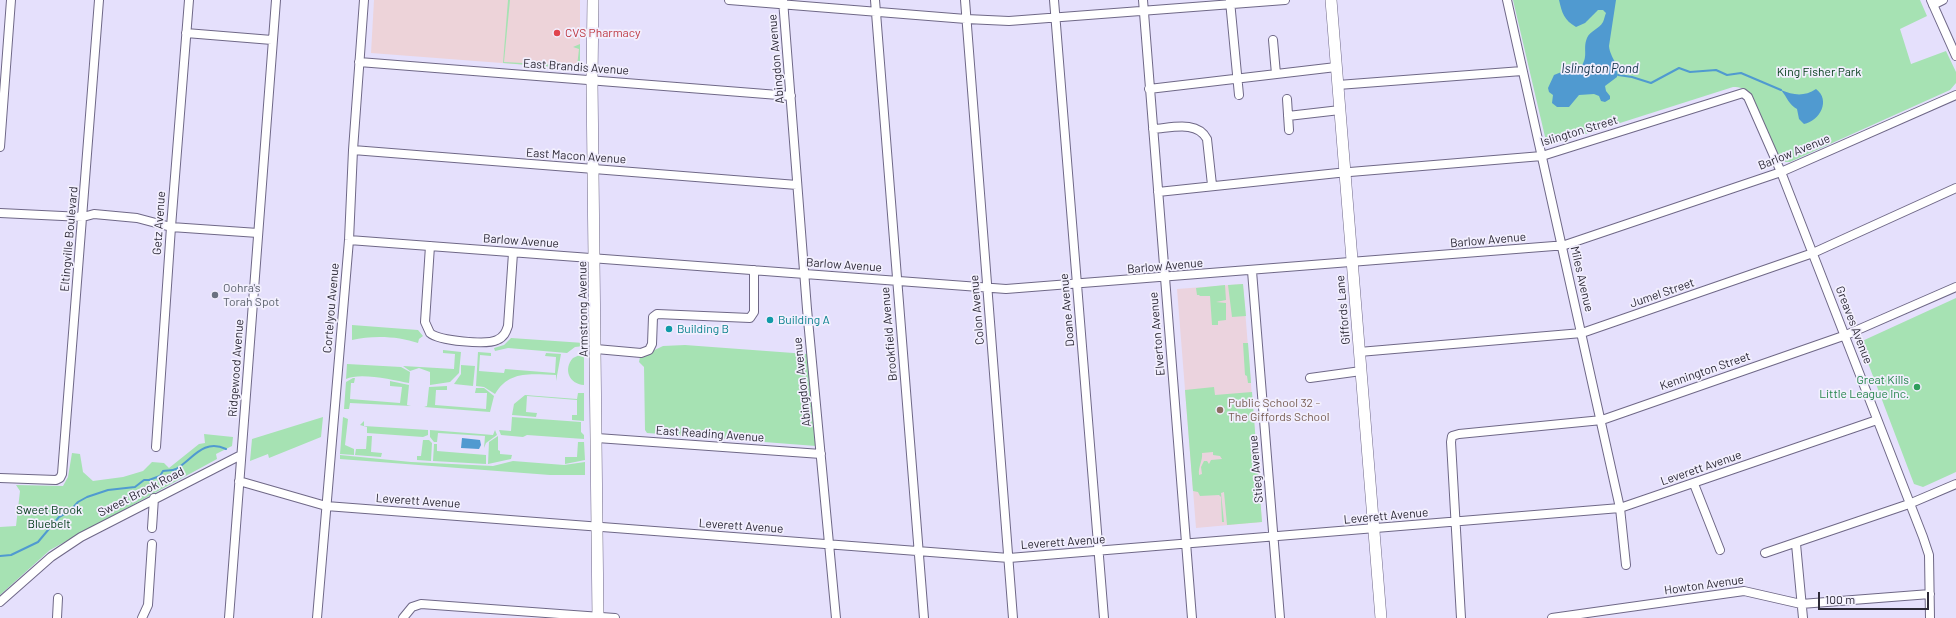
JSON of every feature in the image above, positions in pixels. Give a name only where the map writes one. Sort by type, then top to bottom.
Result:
[{"type":"street","points":[[0,148],[11,0]]},
{"type":"street","name":"Eltingville Boulevard","points":[[0,478],[56,480],[60,478],[62,474],[99,0]]},
{"type":"street","name":"Getz Avenue","points":[[156,447],[170,227],[189,0]]},
{"type":"street","name":"Ridgewood Avenue","points":[[229,618],[276,0]]},
{"type":"street","name":"Cortelyou Avenue","points":[[317,618],[349,240],[353,150],[364,0]]},
{"type":"street","name":"Armstrong Avenue","points":[[593,0],[592,80],[598,617]]},
{"type":"street","points":[[728,0],[783,2],[876,12],[1009,21],[1231,2],[1285,0]]},
{"type":"street","name":"Brookfield Avenue","points":[[875,0],[924,618]]},
{"type":"street","name":"Colon Avenue","points":[[965,0],[1013,618]]},
{"type":"street","name":"Doane Avenue","points":[[1054,0],[1104,618]]},
{"type":"street","name":"Elverton Avenue","points":[[1143,0],[1192,618]]},
{"type":"street","name":"Giffords Lane","points":[[1331,0],[1381,618]]},
{"type":"street","name":"Miles Avenue","points":[[1507,0],[1602,420],[1620,508],[1626,565]]},
{"type":"street","points":[[1943,0],[1932,2],[1956,56]]},
{"type":"street","name":"Abingdon Avenue","points":[[783,2],[792,96],[805,274],[836,618]]},
{"type":"street","points":[[1231,2],[1239,96]]},
{"type":"street","points":[[186,33],[272,40]]},
{"type":"street","points":[[1273,40],[1276,74]]},
{"type":"street","name":"East Brandis Avenue","points":[[359,62],[792,96]]},
{"type":"street","points":[[1149,89],[1336,68]]},
{"type":"street","points":[[1338,85],[1522,71]]},
{"type":"street","name":"Islington Street","points":[[1158,192],[1212,185],[1542,156],[1743,93]]},
{"type":"street","name":"Greaves Avenue","points":[[1743,93],[1748,97],[1781,172],[1846,335],[1909,504],[1923,537],[1929,556],[1930,618]]},
{"type":"street","name":"Barlow Avenue","points":[[349,240],[987,289],[1077,285],[1562,246],[1781,172],[1956,94]]},
{"type":"street","points":[[1287,99],[1289,130]]},
{"type":"street","points":[[1288,116],[1340,110]]},
{"type":"street","points":[[1153,129],[1184,126],[1198,129],[1204,133],[1207,139],[1212,185]]},
{"type":"street","name":"East Macon Avenue","points":[[353,150],[798,185]]},
{"type":"street","name":"Jumel Street","points":[[1359,352],[1582,333],[1813,253],[1956,188]]},
{"type":"street","points":[[0,213],[83,217],[94,214],[137,218],[170,227],[258,233]]},
{"type":"street","points":[[430,246],[425,322],[430,334],[443,339],[492,342],[503,337],[508,326],[513,253]]},
{"type":"street","points":[[596,349],[641,353],[649,350],[652,344],[653,317],[657,314],[752,317],[754,270]]},
{"type":"street","name":"Stieg Avenue","points":[[1252,271],[1280,618]]},
{"type":"street","name":"Kennington Street","points":[[1455,522],[1451,442],[1452,436],[1459,434],[1602,420],[1846,335],[1956,287]]},
{"type":"street","points":[[1310,378],[1361,371]]},
{"type":"street","name":"Leverett Avenue","points":[[239,481],[326,506],[1008,558],[1620,508],[1694,484],[1877,420]]},
{"type":"street","name":"East Reading Avenue","points":[[597,438],[821,454]]},
{"type":"street","name":"Sweet Brook Road","points":[[0,602],[51,556],[111,521],[241,454]]},
{"type":"street","points":[[1694,484],[1720,550]]},
{"type":"street","points":[[1765,553],[1796,544],[1909,504],[1956,484]]},
{"type":"street","points":[[152,528],[154,498]]},
{"type":"street","points":[[1455,522],[1461,618]]},
{"type":"street","points":[[142,618],[148,605],[152,544]]},
{"type":"street","points":[[1796,544],[1803,618]]},
{"type":"street","name":"Howton Avenue","points":[[1552,618],[1744,591],[1801,604],[1930,594]]},
{"type":"street","points":[[57,618],[58,598]]},
{"type":"street","points":[[404,618],[412,607],[421,604],[615,618]]},
{"type":"shaded area","points":[[374,0],[580,0],[580,69],[371,53]]},
{"type":"shaded area","name":"Public School 32 - The Giffords School","points":[[1243,284],[1262,522],[1196,528],[1177,289]]},
{"type":"green space","points":[[508,0],[510,0],[504,62],[577,66],[579,49],[573,47],[580,44],[580,69],[503,63]]},
{"type":"green space","name":"King Fisher Park","points":[[1513,0],[1920,0],[1927,16],[1900,29],[1911,64],[1946,51],[1956,72],[1956,83],[1950,90],[1790,162],[1785,162],[1777,156],[1750,94],[1744,89],[1736,87],[1551,145],[1546,141]]},
{"type":"green space","points":[[1243,284],[1246,316],[1232,317],[1228,285]]},
{"type":"green space","points":[[1225,285],[1226,300],[1216,302],[1226,303],[1226,320],[1218,321],[1218,325],[1212,325],[1210,296],[1197,295],[1196,288]]},
{"type":"green space","name":"Great Kills Little League Inc.","points":[[1956,298],[1956,472],[1923,487],[1914,484],[1860,342]]},
{"type":"green space","points":[[352,325],[418,330],[423,336],[419,339],[418,343],[385,337],[368,337],[352,340]]},
{"type":"green space","points":[[511,338],[584,343],[584,346],[575,347],[567,353],[508,348],[495,351],[494,348],[504,345]]},
{"type":"green space","points":[[1243,343],[1248,343],[1251,383],[1248,383],[1247,376],[1245,375]]},
{"type":"green space","points":[[685,345],[807,354],[816,446],[647,433],[645,430],[644,367],[639,362],[640,357],[663,346]]},
{"type":"green space","points":[[443,350],[461,352],[459,373],[450,382],[430,385],[430,372],[419,368],[410,371],[403,366],[454,369],[455,354],[443,353]]},
{"type":"green space","points":[[478,352],[491,353],[491,356],[480,355],[479,371],[504,373],[505,369],[555,373],[556,357],[545,356],[546,353],[561,354],[556,381],[556,375],[521,375],[507,381],[495,394],[484,387],[476,386]]},
{"type":"green space","points":[[584,353],[584,385],[571,379],[568,367],[573,358]]},
{"type":"green space","points":[[347,364],[401,367],[410,372],[409,383],[368,376],[346,379]]},
{"type":"green space","points":[[461,365],[475,366],[473,386],[454,384],[461,374]]},
{"type":"green space","points":[[353,378],[355,378],[354,383],[351,383],[350,399],[400,403],[402,387],[390,386],[390,381],[409,385],[407,405],[411,406],[350,403],[349,409],[344,409],[346,382]]},
{"type":"green space","points":[[447,386],[447,390],[436,390],[435,405],[486,409],[487,393],[475,393],[476,388],[484,388],[494,396],[490,412],[424,407],[427,406],[429,387]]},
{"type":"green space","points":[[1214,387],[1215,395],[1252,392],[1262,522],[1227,525],[1224,492],[1221,493],[1224,522],[1222,522],[1221,497],[1219,495],[1200,496],[1198,492],[1193,491],[1185,390]],"holes":[[[1213,452],[1213,455],[1220,456],[1222,459],[1211,460],[1209,464],[1207,461],[1204,461],[1201,467],[1202,474],[1199,475],[1202,453]]]},
{"type":"green space","points":[[578,393],[584,393],[584,421],[572,420],[572,415],[577,415],[577,400],[527,396],[526,412],[537,413],[536,417],[512,415],[514,404],[525,395],[577,399]]},
{"type":"green space","points":[[323,417],[321,437],[269,458],[268,454],[250,461],[252,439]]},
{"type":"green space","points":[[343,417],[348,419],[345,445],[354,449],[354,455],[340,454]]},
{"type":"green space","points":[[512,417],[581,422],[581,432],[584,435],[584,439],[527,435],[523,437],[501,435],[499,430],[511,431]]},
{"type":"green space","points":[[364,421],[364,426],[428,430],[428,435],[423,437],[367,433],[367,427],[360,425]]},
{"type":"green space","points":[[430,430],[493,435],[495,430],[497,435],[486,443],[484,448],[485,436],[438,433],[437,442],[434,442],[430,437]]},
{"type":"green space","name":"Sweet Brook Bluebelt","points":[[204,434],[233,437],[232,446],[216,454],[217,459],[50,550],[0,595],[0,527],[16,526],[20,491],[16,485],[63,486],[68,477],[72,453],[80,454],[83,472],[93,481],[123,477],[143,471],[152,462],[164,463],[169,468],[199,444],[205,443]]},
{"type":"green space","points":[[367,436],[372,436],[371,452],[382,453],[381,457],[355,455],[356,449],[366,449]]},
{"type":"green space","points":[[498,436],[498,450],[500,451],[500,454],[512,455],[511,459],[488,464],[489,442]]},
{"type":"green space","points":[[423,440],[429,440],[432,443],[431,461],[417,460],[417,456],[421,456]]},
{"type":"green space","points":[[578,442],[584,442],[585,460],[565,464],[565,457],[577,457]]},
{"type":"green space","points":[[434,444],[437,444],[437,451],[486,455],[486,464],[433,461]]},
{"type":"green space","points":[[340,455],[411,462],[493,466],[513,461],[564,465],[585,462],[585,475],[550,475],[340,459]]},
{"type":"water","name":"Islington Pond","points":[[1559,0],[1616,0],[1609,46],[1618,72],[1617,77],[1605,86],[1610,99],[1605,102],[1601,101],[1599,96],[1594,94],[1579,95],[1569,107],[1557,107],[1552,103],[1553,95],[1549,92],[1548,88],[1554,75],[1564,71],[1568,65],[1579,69],[1584,61],[1587,38],[1601,24],[1606,13],[1603,10],[1598,10],[1585,23],[1576,27],[1564,16]]},
{"type":"water","points":[[1816,89],[1823,99],[1822,110],[1815,119],[1804,124],[1799,119],[1797,109],[1790,103],[1781,90],[1790,93],[1803,94],[1812,92]]},
{"type":"water","points":[[462,438],[480,440],[481,445],[479,449],[461,448]]},
{"type":"waterway","points":[[1618,75],[1632,77],[1651,83],[1679,68],[1690,72],[1716,70],[1727,75],[1741,73],[1781,90]]},
{"type":"waterway","points":[[0,556],[11,555],[38,542],[59,517],[70,511],[78,502],[87,497],[108,490],[135,487],[144,480],[149,480],[160,476],[163,471],[176,469],[204,448],[218,446],[226,449]]},
{"type":"place","name":"CVS Pharmacy","points":[[557,33]]},
{"type":"place","name":"Oohra's Torah Spot","points":[[215,295]]},
{"type":"place","name":"Building A","points":[[770,320]]},
{"type":"place","name":"Building B","points":[[669,329]]},
{"type":"place","name":"Great Kills Little League Inc.","points":[[1917,387]]},
{"type":"place","name":"Public School 32 - The Giffords School","points":[[1220,410]]}]
